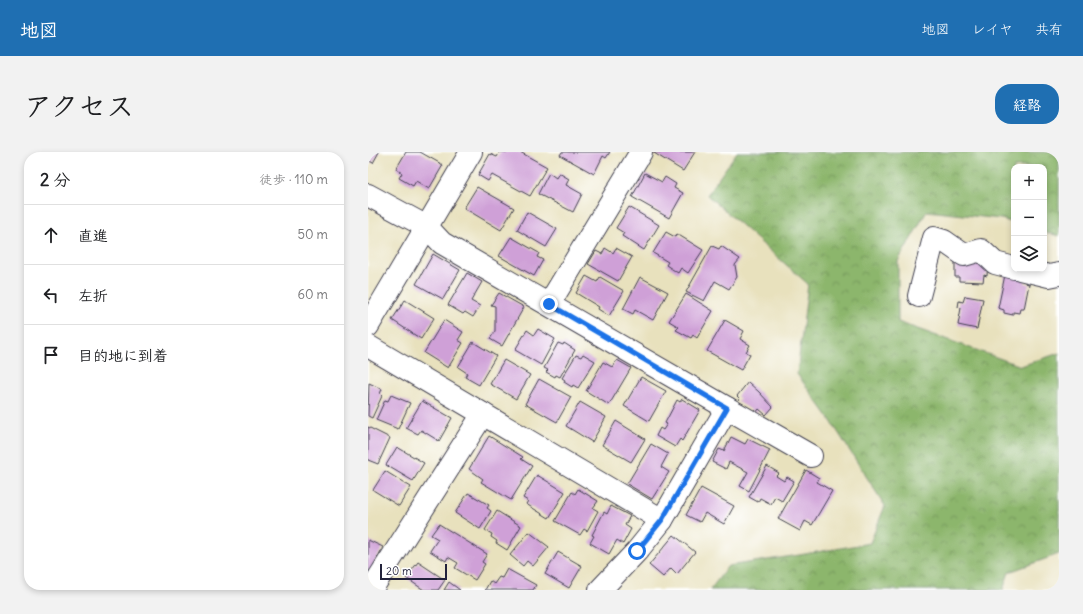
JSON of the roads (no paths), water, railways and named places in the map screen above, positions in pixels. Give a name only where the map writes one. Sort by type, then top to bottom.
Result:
[{"type":"street","points":[[368,326],[471,152]]},
{"type":"street","points":[[549,304],[641,152]]},
{"type":"street","points":[[368,195],[427,227],[442,243],[811,456]]},
{"type":"street","points":[[919,296],[934,238],[944,241],[964,255],[981,250],[995,263],[1011,267]]},
{"type":"street","points":[[1032,272],[1049,276],[1059,274]]},
{"type":"street","points":[[368,346],[662,520]]},
{"type":"street","points":[[600,590],[637,551],[662,520],[727,408]]},
{"type":"street","points":[[372,590],[484,414]]}]
